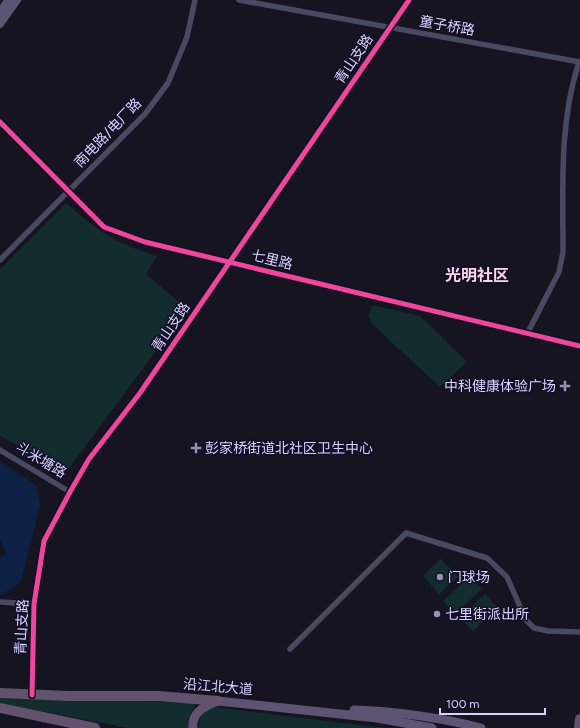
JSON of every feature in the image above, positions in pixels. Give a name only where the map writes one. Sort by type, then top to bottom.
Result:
[{"type":"highway","name":"沿江北大道","points":[[0,693],[32,695],[159,696],[218,701]]},
{"type":"highway","points":[[0,708],[95,728]]},
{"type":"highway","points":[[579,728],[580,719]]},
{"type":"main road","points":[[0,13],[8,0]]},
{"type":"main road","points":[[0,24],[17,0]]},
{"type":"main road","points":[[193,728],[195,717],[200,710],[218,701]]},
{"type":"main road","name":"沿江北大道","points":[[218,701],[297,708],[377,718],[432,728]]},
{"type":"main road","points":[[297,708],[372,710],[464,723],[481,728]]},
{"type":"street","name":"南电路/电厂路","points":[[0,260],[145,114],[168,83],[187,37],[195,0]]},
{"type":"street","name":"童子桥路","points":[[239,0],[579,62]]},
{"type":"street","name":"青山支路","points":[[32,695],[34,604],[44,541],[70,492],[88,459],[140,393],[408,0]]},
{"type":"street","points":[[527,334],[558,272],[563,252],[566,114],[570,88],[579,62]]},
{"type":"street","name":"七里路","points":[[0,122],[104,226],[145,242],[580,346]]},
{"type":"street","name":"斗米塘路","points":[[0,450],[70,492]]},
{"type":"street","points":[[290,649],[406,533],[487,558],[507,577],[526,620],[534,628],[548,631],[580,632]]},
{"type":"street","points":[[0,602],[34,604]]},
{"type":"green space","points":[[66,203],[88,222],[108,236],[157,256],[146,274],[187,309],[67,471],[0,436],[0,269]]},
{"type":"green space","points":[[373,305],[420,316],[467,362],[440,387],[372,324],[368,315]]},
{"type":"green space","name":"门球场","points":[[441,559],[458,577],[439,594],[423,576]]},
{"type":"green space","points":[[470,576],[482,589],[455,614],[443,601]]},
{"type":"green space","points":[[485,594],[498,608],[473,631],[460,618]]},
{"type":"green space","points":[[0,698],[196,703],[188,719],[188,728],[128,728],[0,703]]},
{"type":"green space","points":[[213,707],[389,728],[199,728],[200,718],[207,710]]},
{"type":"water","points":[[0,461],[37,486],[40,505],[21,582],[2,595],[0,595],[0,558],[6,554],[0,539]]},
{"type":"cycle path","points":[[32,695],[34,604],[44,541],[70,492],[89,459],[140,393],[409,0]]},
{"type":"cycle path","points":[[0,122],[104,227],[145,242],[580,346]]},
{"type":"place","name":"中科健康体验广场","points":[[565,386]]},
{"type":"place","name":"彭家桥街道北社区卫生中心","points":[[196,448]]},
{"type":"place","name":"门球场","points":[[440,577]]},
{"type":"place","name":"七里街派出所","points":[[437,614]]},
{"type":"district","name":"光明社区","points":[[477,275]]}]
